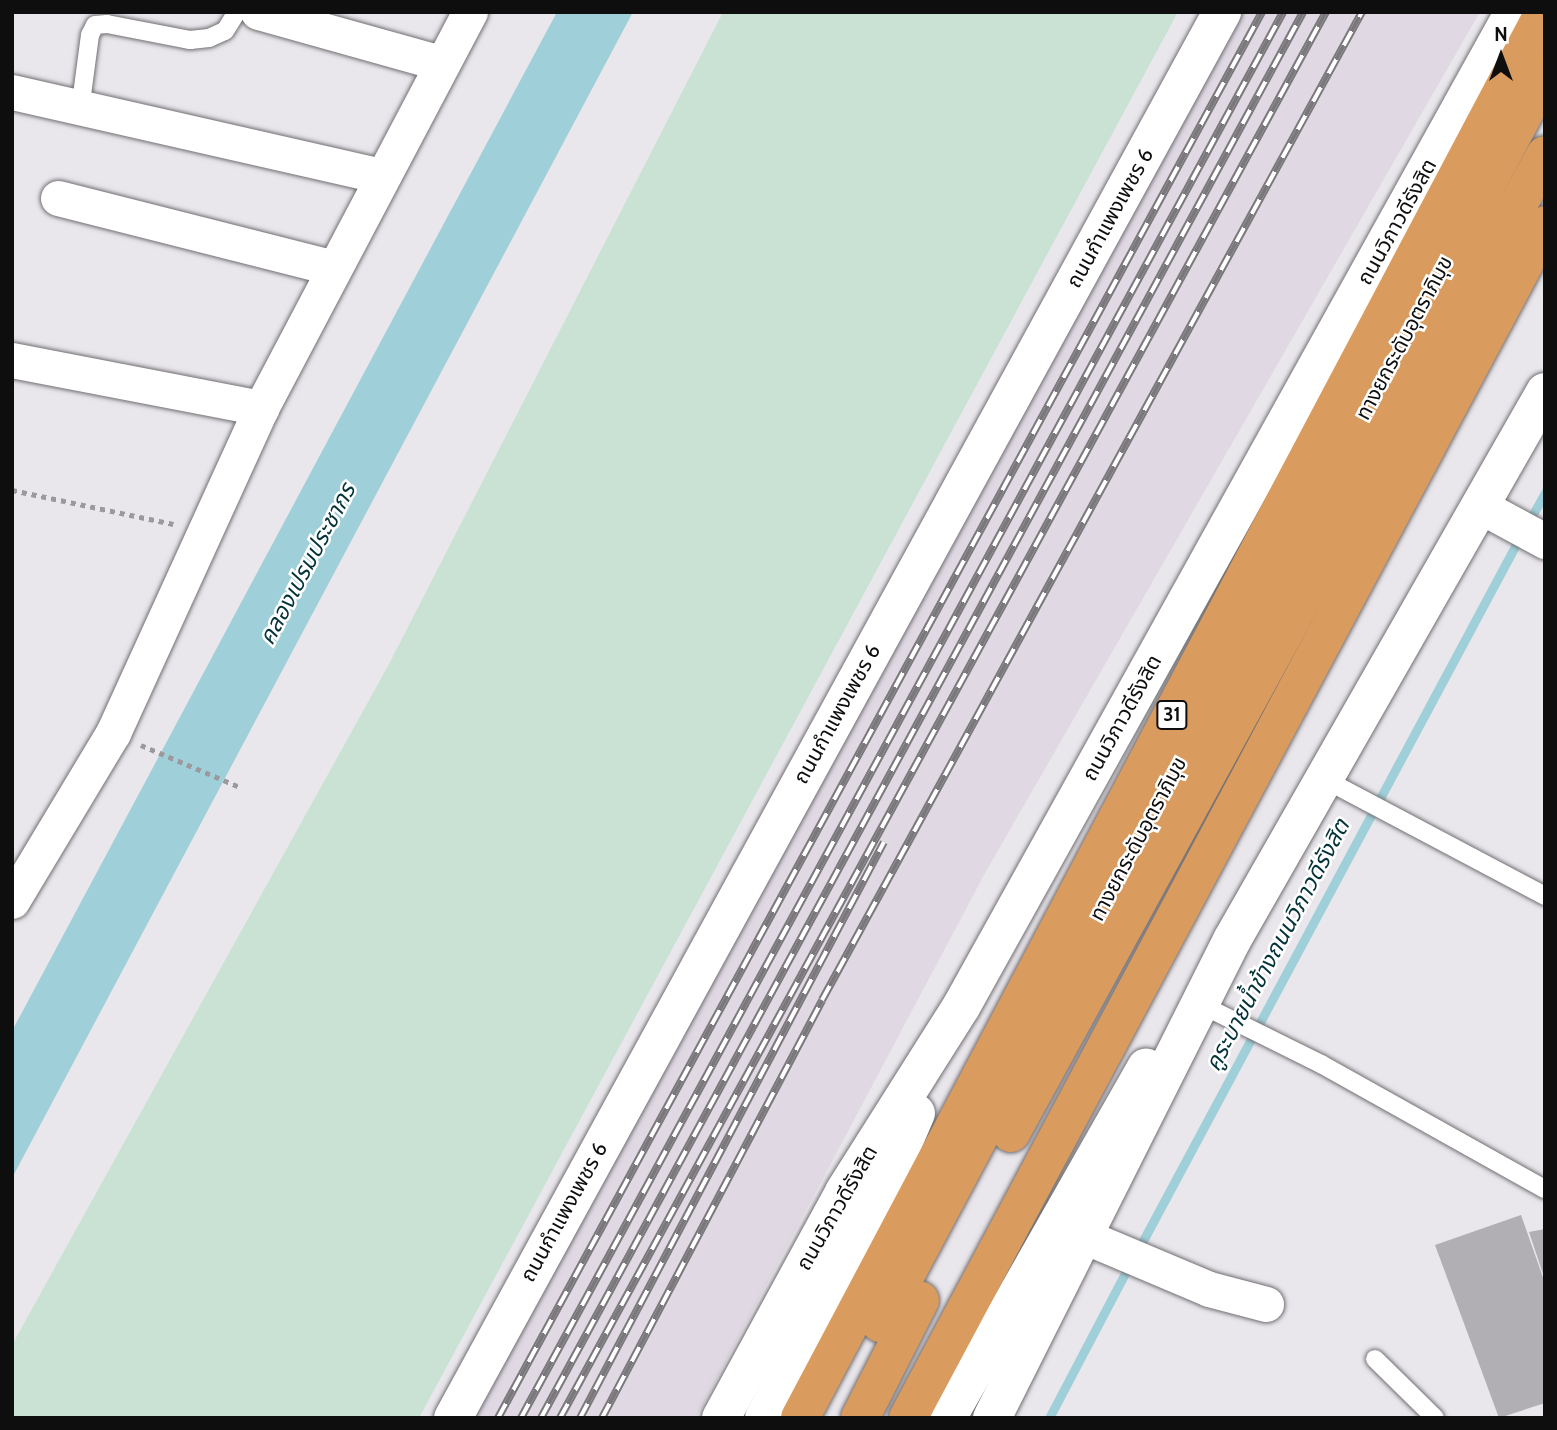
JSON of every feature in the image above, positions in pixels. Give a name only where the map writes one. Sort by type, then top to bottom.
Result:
[{"type":"highway","name":"ถนนวิภาวดีรังสิต","points":[[800,1418],[1544,12]]},
{"type":"highway","name":"ทางยกระดับอุตราภิมุข","points":[[830,1418],[1545,74]]},
{"type":"highway","name":"ทางยกระดับอุตราภิมุข","points":[[860,1418],[888,1358],[1545,155]]},
{"type":"highway","points":[[908,1418],[1545,225]]},
{"type":"main road","name":"ถนนกำแพงเพชร 6","points":[[453,1418],[1223,12]]},
{"type":"main road","name":"ถนนวิภาวดีรังสิต","points":[[721,1418],[844,1192],[961,1007],[1514,12]]},
{"type":"main road","points":[[947,1418],[1098,1146],[1189,996],[1340,788],[1519,527],[1545,392]]},
{"type":"main road","points":[[992,1418],[1100,1243],[1232,940]]},
{"type":"main road","points":[[764,1418],[876,1206],[961,1007]]},
{"type":"street","points":[[258,12],[441,64]]},
{"type":"street","points":[[12,901],[113,733],[261,408],[470,12]]},
{"type":"street","points":[[12,92],[80,110],[382,176]]},
{"type":"street","points":[[58,198],[334,268]]},
{"type":"street","points":[[12,360],[261,408]]},
{"type":"street","points":[[1100,1243],[1209,1289],[1266,1304]]},
{"type":"lane","points":[[80,110],[95,26],[209,38],[225,31],[237,12]]},
{"type":"lane","points":[[1340,788],[1545,896]]},
{"type":"lane","points":[[1202,1005],[1270,1039],[1545,1189]]},
{"type":"lane","points":[[1375,1359],[1435,1418]]},
{"type":"path","points":[[12,490],[205,531]]},
{"type":"path","points":[[134,742],[240,787]]},
{"type":"shaded area","points":[[1212,12],[1480,12],[984,875],[696,1418],[472,1418]]},
{"type":"green space","points":[[723,12],[1178,12],[419,1418],[12,1418],[12,1345],[389,664]]},
{"type":"water","name":"คลองเปรมประชากร","points":[[557,12],[633,12],[12,1178],[12,1031]]},
{"type":"building","points":[[1521,1215],[1545,1283],[1545,1403],[1499,1418],[1435,1245]]},
{"type":"building","points":[[1545,1229],[1545,1277],[1544,1277],[1529,1232]]},
{"type":"waterway","name":"คูระบายน้ำข้างถนนวิภาวดีรังสิต","points":[[1527,525],[1545,493]]},
{"type":"waterway","name":"คูระบายน้ำข้างถนนวิภาวดีรังสิต","points":[[1138,1250],[1520,537]]},
{"type":"waterway","name":"คูระบายน้ำข้างถนนวิภาวดีรังสิต","points":[[1049,1418],[1131,1262]]},
{"type":"railway","points":[[498,1418],[1262,12]]},
{"type":"railway","points":[[521,1418],[1283,12]]},
{"type":"railway","points":[[541,1418],[1303,12]]},
{"type":"railway","points":[[560,1418],[1326,12]]},
{"type":"railway","points":[[602,1418],[822,1000],[1362,12]]},
{"type":"railway","points":[[580,1418],[884,842]]}]
